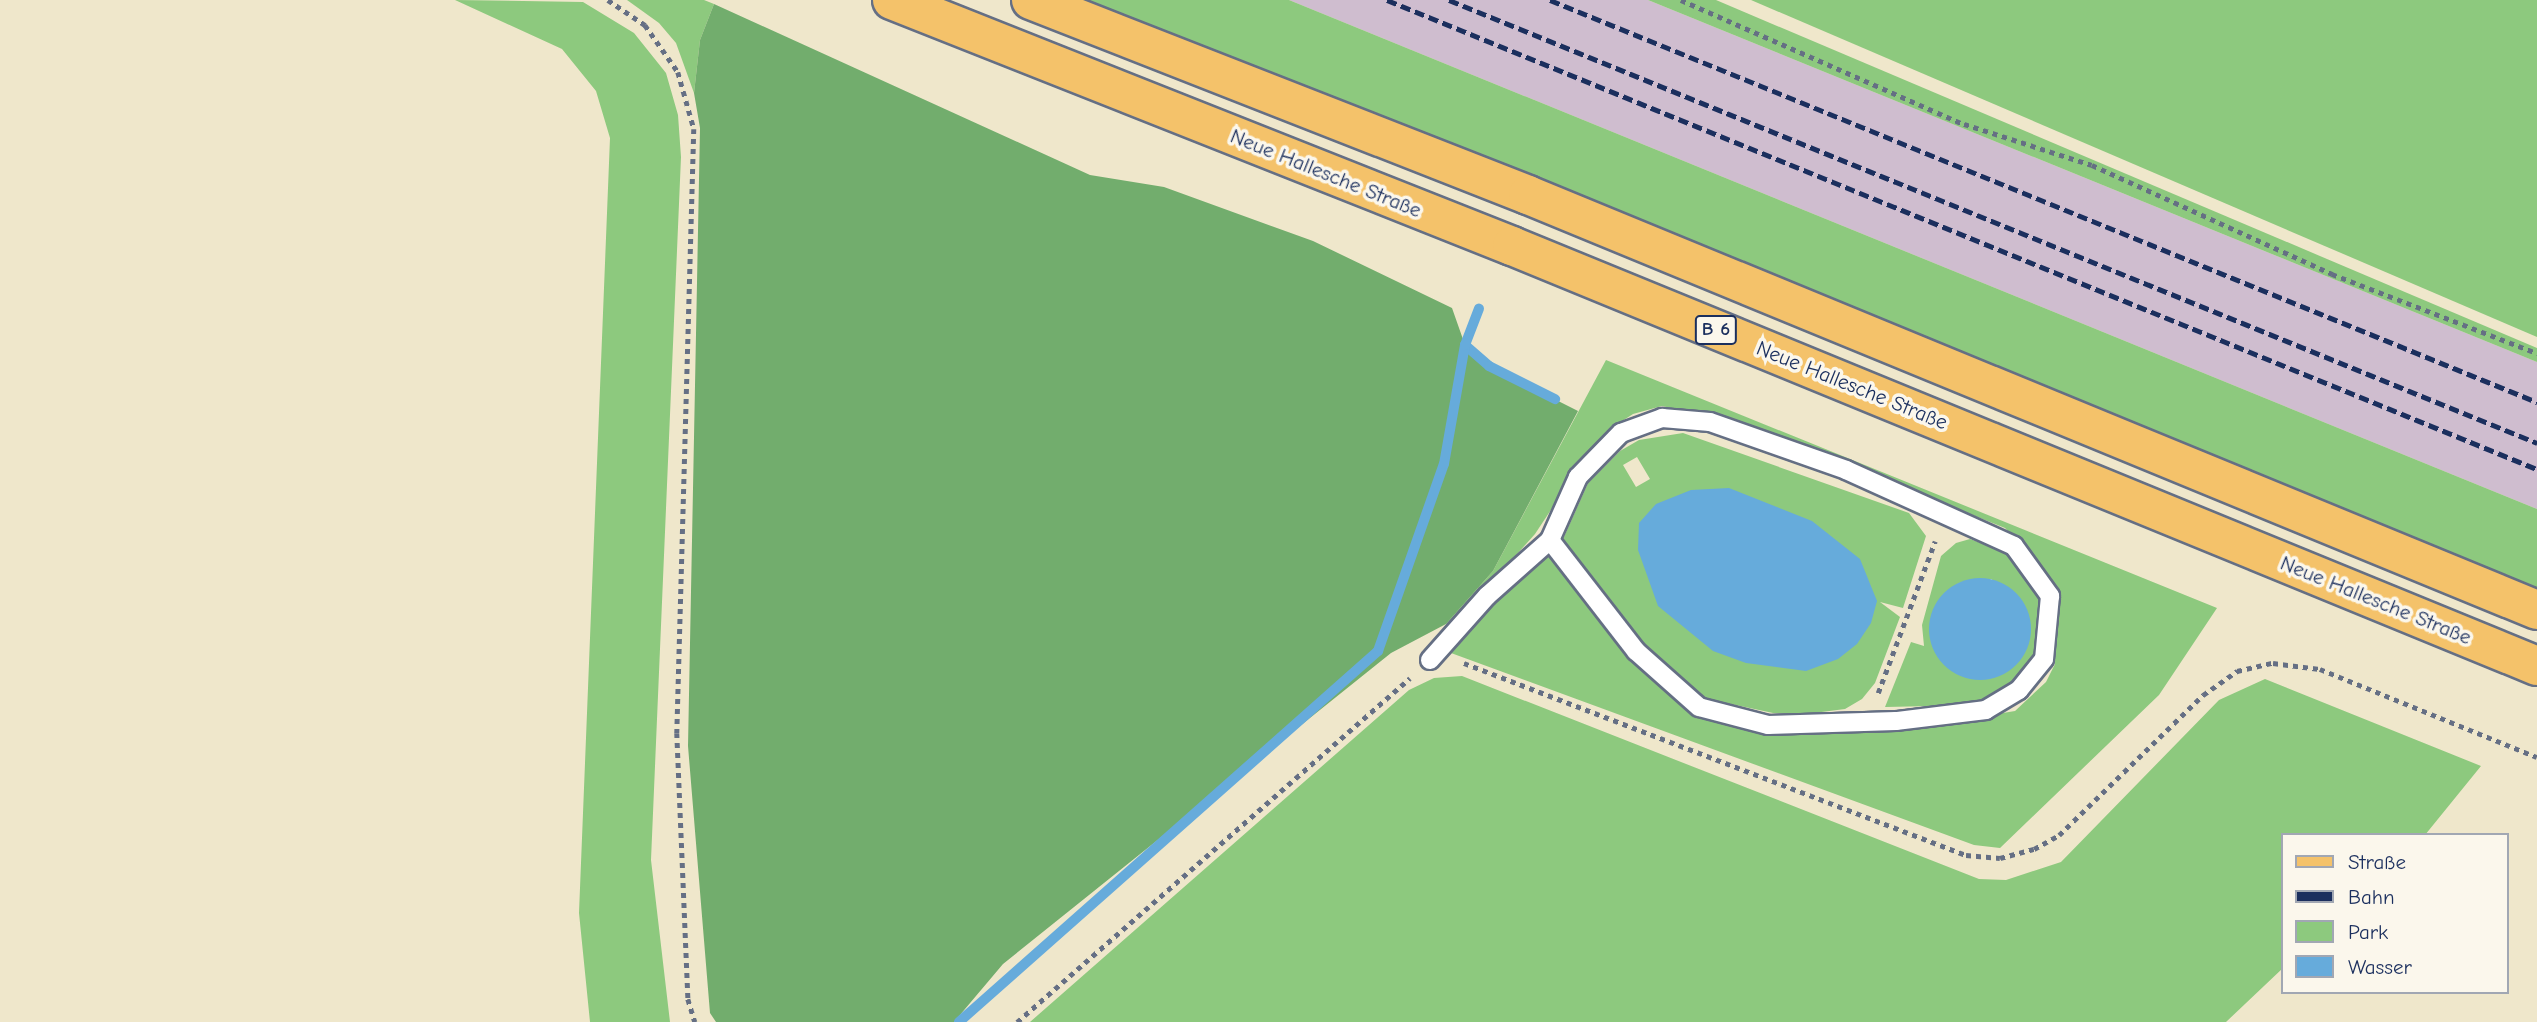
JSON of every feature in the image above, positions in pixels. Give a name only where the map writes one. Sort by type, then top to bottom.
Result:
[{"type":"main road","name":"Neue Hallesche Straße","points":[[892,0],[1512,246],[2537,666]]},
{"type":"main road","name":"B 6","points":[[1031,0],[1528,195],[2537,610]]},
{"type":"lane","points":[[1430,660],[1487,596],[1550,540],[1578,477],[1621,433],[1662,418],[1710,422],[1846,471],[2014,546],[2050,596],[2043,659],[2019,690],[1986,710],[1896,721],[1858,720],[1768,725],[1699,707],[1636,651],[1550,540]]},
{"type":"path","points":[[608,0],[645,25],[678,72],[694,129],[677,733],[688,999],[695,1022]]},
{"type":"path","points":[[1681,0],[1964,124],[2092,165],[2332,274],[2537,353]]},
{"type":"path","points":[[1858,720],[1881,689],[1944,517]]},
{"type":"path","points":[[1017,1022],[1430,660],[1464,663],[1966,855],[2000,858],[2034,849],[2059,835],[2203,695],[2237,671],[2273,663],[2320,669],[2537,757]]},
{"type":"shaded area","points":[[1289,0],[1648,0],[2537,362],[2537,509]]},
{"type":"green space","points":[[455,0],[583,2],[634,33],[666,73],[678,115],[681,157],[651,860],[670,1022],[590,1022],[579,913],[610,138],[596,91],[562,49]]},
{"type":"green space","points":[[627,0],[704,0],[714,4],[700,40],[694,93],[676,43],[659,23]]},
{"type":"green space","points":[[1078,0],[1289,0],[2537,509],[2537,591]]},
{"type":"green space","points":[[1648,0],[1716,0],[2537,348],[2537,362]]},
{"type":"green space","points":[[1751,0],[2537,0],[2537,337]]},
{"type":"green space","points":[[714,4],[1090,175],[1164,187],[1313,241],[1452,308],[1465,345],[1489,366],[1578,411],[1493,571],[1446,624],[1391,653],[1003,964],[954,1022],[716,1022],[710,1013],[688,746],[700,128],[694,93],[700,40]]},
{"type":"green space","points":[[1606,360],[2217,608],[2159,695],[2000,848],[1974,845],[1451,653],[1533,558],[1546,553],[1632,655],[1675,699],[1698,712],[1767,729],[1894,731],[2015,711],[2046,682],[2055,664],[2054,595],[2037,561],[2005,528],[1848,465],[1711,417],[1662,406],[1633,414],[1616,425],[1574,475],[1535,534],[1451,627],[1446,624],[1493,571]]},
{"type":"green space","points":[[1683,433],[1909,513],[1926,536],[1903,608],[1880,602],[1900,617],[1875,683],[1862,699],[1845,709],[1806,714],[1773,713],[1703,698],[1643,642],[1563,539],[1588,483],[1620,451],[1639,440]],"holes":[[[1637,457],[1650,479],[1636,487],[1623,465]]]},
{"type":"green space","points":[[1970,539],[2007,553],[2029,575],[2043,600],[2041,643],[2032,664],[2016,682],[1979,705],[1885,707],[1911,642],[1924,646],[1922,625],[1941,556],[1956,543]],"holes":[[[1991,579],[2020,598],[1930,621],[1946,592],[1959,583]]]},
{"type":"green space","points":[[1462,676],[1979,879],[2006,880],[2061,862],[2219,700],[2265,679],[2481,766],[2427,833],[2282,833],[2282,969],[2226,1022],[1030,1022],[1409,690],[1434,678]]},
{"type":"water","points":[[1729,488],[1812,521],[1860,559],[1877,601],[1871,623],[1857,644],[1838,659],[1806,671],[1746,663],[1713,651],[1658,606],[1638,550],[1639,523],[1656,504],[1691,490]]},
{"type":"water","points":[[1980,578],[1999,582],[2016,593],[2027,610],[2031,629],[2027,648],[2016,665],[1999,676],[1980,680],[1961,676],[1944,665],[1933,648],[1929,629],[1933,610],[1944,593],[1961,582]]},
{"type":"waterway","points":[[959,1022],[1378,651],[1444,464],[1465,345],[1479,309]]},
{"type":"waterway","points":[[1465,345],[1489,366],[1555,399]]},
{"type":"railway","points":[[1387,0],[2537,469]]},
{"type":"railway","points":[[1449,0],[2537,443]]},
{"type":"railway","points":[[1550,0],[2537,402]]}]
